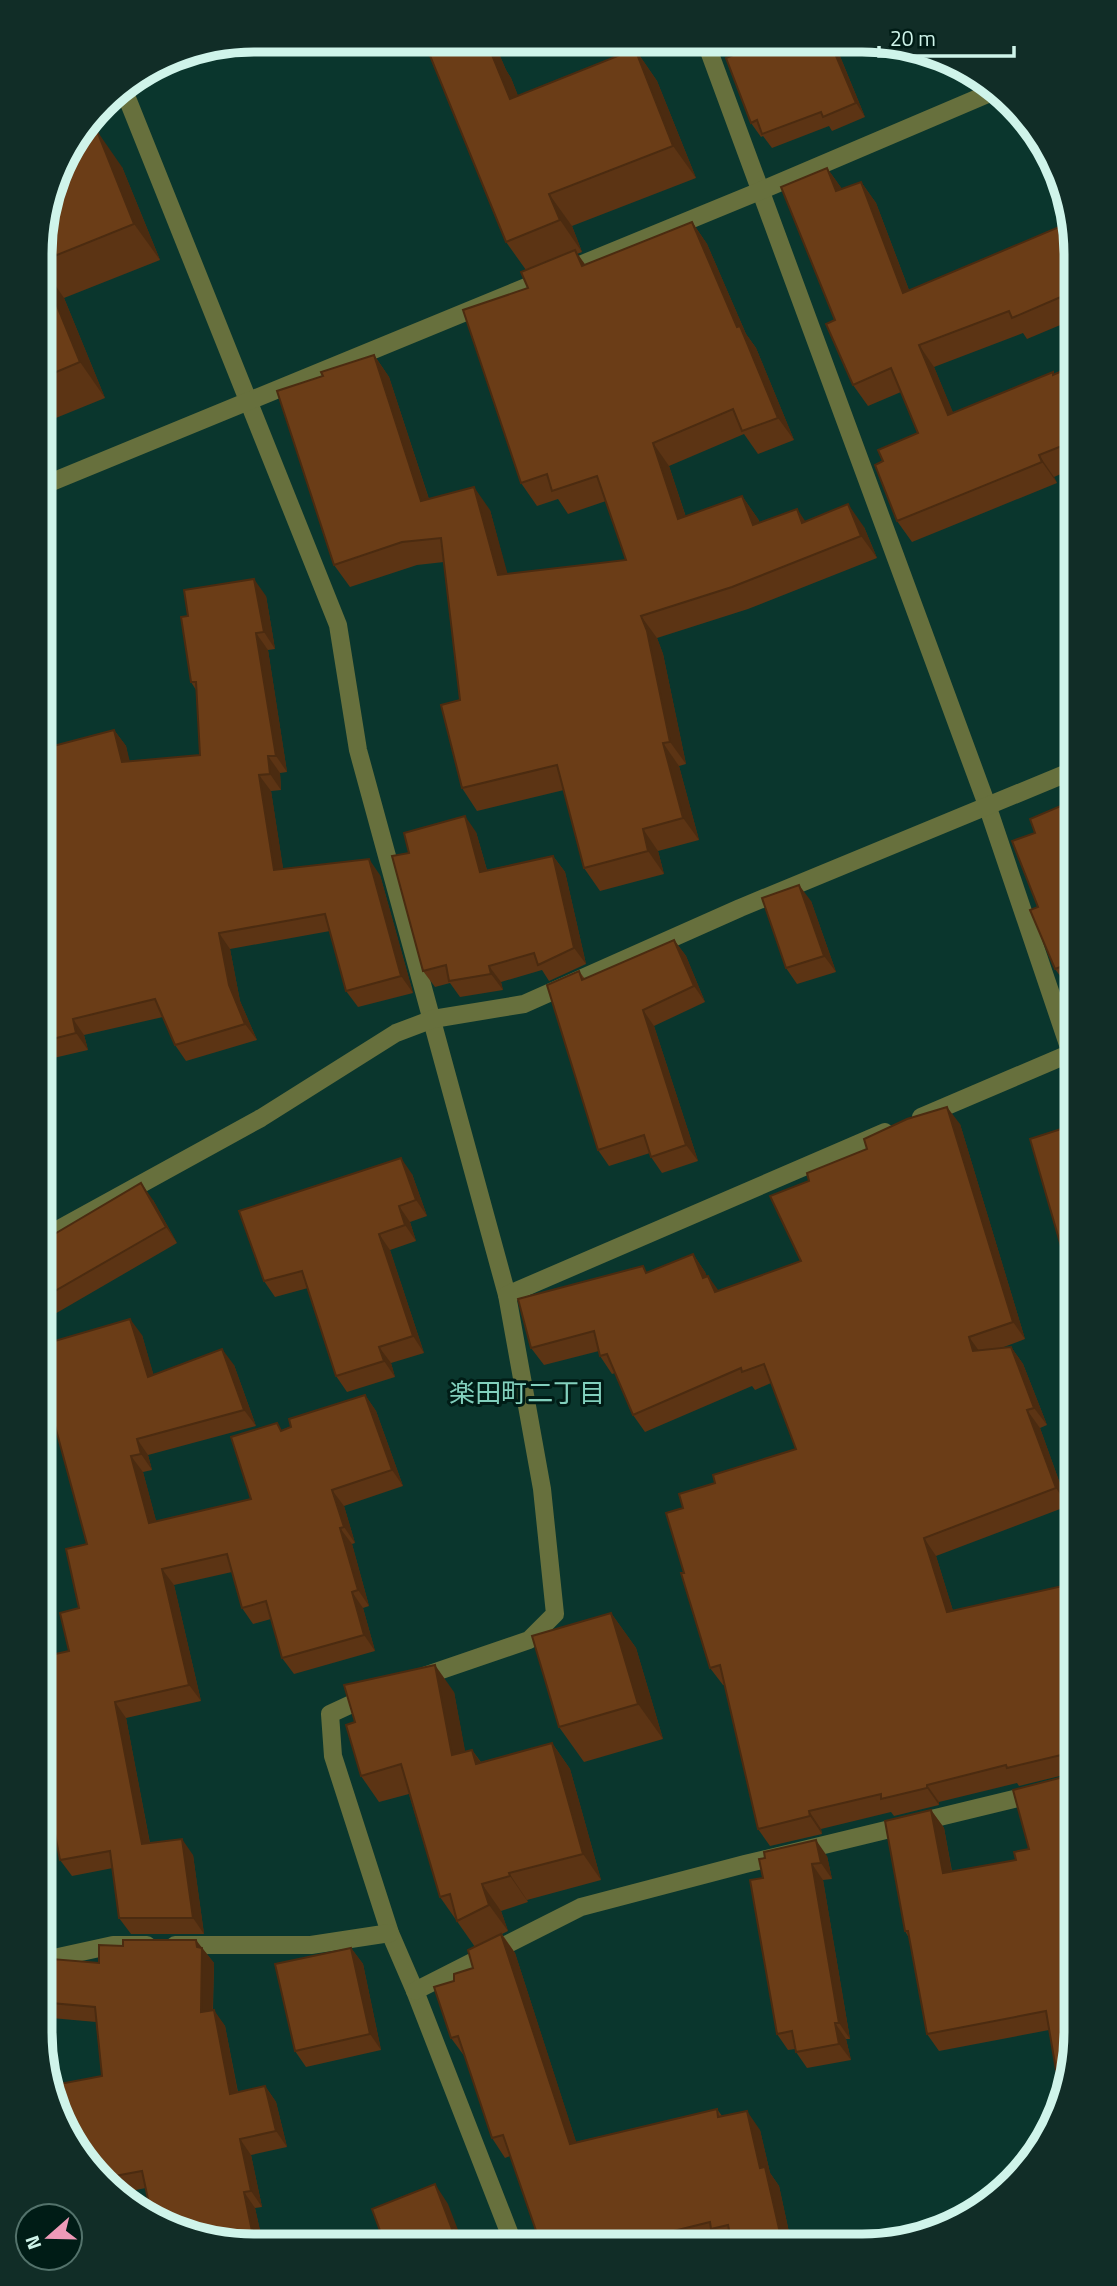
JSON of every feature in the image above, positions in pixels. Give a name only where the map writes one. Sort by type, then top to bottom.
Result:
[{"type":"street","points":[[709,52],[987,805],[1064,1032]]},
{"type":"street","points":[[53,482],[760,191],[985,95]]},
{"type":"street","points":[[127,98],[338,625],[358,750],[507,1295],[542,1489],[555,1614],[528,1640],[396,1686],[330,1714],[333,1756],[390,1933],[510,2234]]},
{"type":"street","points":[[52,1233],[261,1118],[396,1033],[433,1019],[524,1004],[740,908],[1064,774]]},
{"type":"street","points":[[507,1295],[1064,1056]]},
{"type":"street","points":[[415,1992],[581,1907],[1050,1790]]},
{"type":"street","points":[[52,1958],[113,1945],[311,1945],[390,1933]]},
{"type":"building","points":[[428,52],[491,52],[510,99],[628,52],[636,52],[673,146],[549,194],[560,220],[506,242]]},
{"type":"building","points":[[740,52],[834,52],[856,103],[823,117],[821,112],[762,134],[757,120],[751,123],[726,58]]},
{"type":"building","points":[[97,131],[134,224],[53,257],[54,228],[59,203],[73,165]]},
{"type":"building","points":[[827,168],[836,191],[861,182],[903,293],[1063,226],[1064,296],[1012,318],[1009,311],[919,345],[948,415],[1053,372],[1053,375],[1064,370],[1064,445],[1039,455],[1042,462],[897,521],[875,465],[883,461],[878,450],[918,433],[891,368],[853,385],[826,324],[835,320],[781,187]]},
{"type":"building","points":[[692,222],[737,327],[740,326],[778,418],[742,431],[733,409],[653,443],[678,519],[742,496],[753,525],[797,509],[802,523],[848,504],[861,536],[732,587],[641,616],[647,631],[670,742],[663,743],[683,818],[643,829],[648,851],[584,868],[557,765],[462,788],[441,705],[460,700],[441,538],[402,542],[334,565],[277,391],[323,376],[321,372],[374,355],[421,501],[474,487],[498,575],[626,560],[597,476],[552,491],[547,474],[521,483],[463,310],[528,288],[521,272],[575,250],[582,266]]},
{"type":"building","points":[[53,296],[80,362],[53,373]]},
{"type":"building","points":[[254,579],[264,632],[256,633],[276,756],[268,756],[270,774],[259,775],[274,870],[369,859],[401,976],[346,991],[325,914],[219,933],[229,985],[245,1024],[175,1045],[155,999],[73,1019],[76,1033],[53,1039],[53,746],[114,730],[122,762],[200,755],[196,682],[191,682],[181,617],[188,616],[184,590]]},
{"type":"building","points":[[1063,805],[1064,807],[1064,966],[1055,969],[1030,910],[1038,907],[1012,841],[1035,833],[1030,819]]},
{"type":"building","points":[[465,816],[480,872],[553,856],[574,948],[538,965],[534,953],[489,966],[491,974],[449,981],[446,965],[423,971],[392,856],[409,853],[404,833]]},
{"type":"building","points":[[799,885],[824,956],[786,968],[762,898]]},
{"type":"building","points":[[674,940],[694,986],[643,1010],[686,1145],[651,1157],[644,1135],[598,1150],[547,985],[579,971],[582,980]]},
{"type":"building","points":[[947,1107],[1013,1322],[969,1337],[973,1351],[1011,1347],[1034,1408],[1027,1410],[1056,1488],[924,1538],[947,1612],[1064,1586],[1064,1756],[1007,1768],[1006,1765],[881,1799],[881,1794],[809,1811],[810,1816],[758,1829],[720,1665],[710,1668],[666,1513],[683,1508],[679,1494],[715,1483],[713,1475],[796,1449],[764,1364],[742,1372],[741,1368],[633,1415],[607,1354],[600,1356],[594,1331],[531,1348],[518,1299],[643,1266],[646,1273],[693,1254],[703,1278],[708,1276],[715,1292],[801,1261],[770,1196],[809,1181],[807,1173],[867,1149],[864,1139],[907,1119]]},
{"type":"building","points":[[1061,1129],[1064,1139],[1064,1257],[1030,1139]]},
{"type":"building","points":[[401,1158],[416,1200],[399,1206],[405,1225],[379,1234],[413,1336],[379,1347],[384,1361],[336,1376],[302,1271],[264,1281],[239,1211]]},
{"type":"building","points":[[141,1183],[166,1227],[52,1292],[52,1235]]},
{"type":"building","points":[[130,1319],[148,1377],[222,1349],[244,1410],[137,1439],[141,1454],[131,1456],[149,1523],[251,1499],[231,1437],[277,1423],[281,1431],[291,1427],[289,1419],[365,1395],[392,1470],[332,1490],[344,1527],[340,1528],[358,1590],[352,1592],[364,1635],[282,1658],[266,1601],[242,1608],[227,1554],[162,1569],[189,1685],[115,1702],[142,1844],[182,1839],[193,1918],[119,1918],[110,1851],[60,1860],[52,1819],[52,1655],[69,1651],[60,1613],[79,1608],[66,1549],[87,1544],[52,1416],[52,1342]]},
{"type":"building","points":[[611,1613],[638,1704],[559,1727],[532,1636]]},
{"type":"building","points":[[435,1665],[452,1755],[472,1750],[476,1764],[552,1743],[583,1854],[509,1873],[510,1876],[482,1884],[489,1905],[457,1921],[450,1894],[440,1897],[401,1764],[361,1776],[346,1725],[355,1722],[344,1685]]},
{"type":"building","points":[[1064,1777],[1064,2044],[1061,2069],[1056,2070],[1046,2011],[927,2034],[885,1821],[931,1810],[943,1873],[1016,1860],[1014,1852],[1029,1849],[1013,1790]]},
{"type":"building","points":[[816,1840],[821,1863],[812,1864],[839,2023],[835,2023],[839,2044],[796,2052],[792,2031],[777,2034],[750,1880],[763,1878],[759,1859],[765,1858],[764,1852]]},
{"type":"building","points":[[501,1934],[570,2144],[717,2109],[718,2117],[747,2111],[760,2168],[765,2167],[780,2233],[730,2234],[728,2225],[711,2229],[710,2222],[661,2234],[537,2234],[503,2135],[492,2138],[458,2036],[451,2038],[434,1987],[454,1981],[454,1974],[473,1968],[468,1950]]},
{"type":"building","points":[[123,1940],[196,1940],[197,1947],[202,1948],[201,2012],[214,2010],[230,2094],[265,2086],[276,2131],[240,2139],[251,2191],[244,2192],[253,2234],[203,2227],[154,2206],[149,2203],[142,2171],[114,2176],[94,2154],[73,2121],[60,2084],[102,2076],[95,2007],[52,2003],[52,1959],[99,1963],[99,1945],[123,1946]]},
{"type":"building","points":[[351,1948],[370,2034],[295,2051],[275,1964]]},
{"type":"building","points":[[435,2184],[452,2229],[455,2228],[457,2234],[381,2234],[372,2209]]},
{"type":"district","name":"楽田町二丁目","points":[[527,1392]]}]
